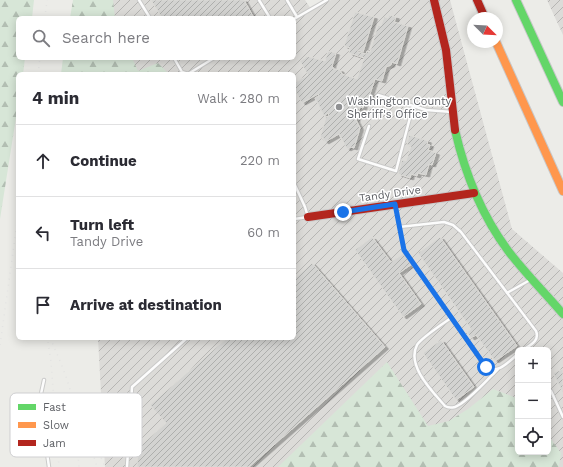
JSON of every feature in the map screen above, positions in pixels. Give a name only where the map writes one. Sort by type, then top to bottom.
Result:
[{"type":"main road","points":[[434,0],[446,51],[452,112],[460,152],[474,193],[501,240],[520,265],[563,314]]},
{"type":"main road","points":[[477,0],[482,12]]},
{"type":"main road","points":[[516,0],[563,102]]},
{"type":"main road","points":[[499,48],[563,191]]},
{"type":"main road","name":"Tandy Drive","points":[[308,217],[474,193]]},
{"type":"lane","points":[[139,0],[149,16]]},
{"type":"lane","points":[[259,0],[269,16]]},
{"type":"lane","points":[[287,0],[297,17],[327,0]]},
{"type":"lane","points":[[175,60],[182,72]]},
{"type":"lane","points":[[191,72],[211,60]]},
{"type":"lane","points":[[378,96],[433,111],[452,112]]},
{"type":"lane","points":[[368,126],[358,159],[396,171],[414,106]]},
{"type":"lane","points":[[296,187],[308,217],[296,219]]},
{"type":"lane","points":[[395,204],[404,250],[486,367],[493,370],[498,369]]},
{"type":"lane","points":[[399,227],[444,222],[453,225],[461,232],[538,336],[537,340],[527,347]]},
{"type":"lane","points":[[507,293],[532,279]]},
{"type":"lane","points":[[451,318],[417,345],[414,358],[414,364],[428,386],[449,408],[455,407],[465,400],[498,369],[515,356]]},
{"type":"lane","points":[[132,393],[132,387],[185,340]]},
{"type":"lane","points":[[41,393],[44,380]]},
{"type":"lane","points":[[551,393],[563,417]]},
{"type":"lane","points":[[48,457],[49,467]]},
{"type":"lane","points":[[127,467],[128,457]]},
{"type":"shaded area","points":[[91,0],[305,0],[311,9],[331,0],[450,0],[512,229],[563,273],[563,467],[105,467],[104,457],[142,457],[142,393],[101,393],[98,340],[296,340],[296,72],[89,72],[89,60],[296,60],[296,16],[90,16]]},
{"type":"shaded area","points":[[547,0],[563,0],[563,35]]},
{"type":"green space","points":[[0,0],[34,0],[32,16],[16,16],[16,60],[25,60],[23,72],[16,72],[16,118],[0,219]]},
{"type":"green space","points":[[73,0],[113,0],[115,16],[70,16]]},
{"type":"green space","points":[[63,60],[133,60],[138,71],[158,63],[167,72],[61,72]]},
{"type":"green space","points":[[387,362],[428,426],[449,421],[468,409],[493,389],[515,398],[515,455],[551,455],[551,439],[561,453],[559,467],[278,467]]},
{"type":"building","points":[[151,0],[244,0],[253,16],[161,16]]},
{"type":"building","points":[[355,12],[374,17],[363,52],[358,50],[358,52],[366,54],[367,51],[370,52],[378,25],[381,26],[384,17],[388,18],[389,15],[396,17],[394,22],[408,26],[397,64],[392,62],[391,65],[386,67],[382,81],[375,79],[370,94],[373,99],[364,104],[363,108],[360,107],[356,120],[360,128],[354,148],[351,147],[347,149],[339,134],[325,142],[323,138],[320,138],[326,117],[329,116],[328,113],[324,116],[315,98],[319,96],[318,94],[302,103],[296,92],[296,82],[308,75],[300,61],[306,56],[325,61],[328,51],[336,53],[332,66],[334,69],[340,70],[342,74],[357,79],[364,58],[349,53],[350,48],[344,46]]},
{"type":"building","points":[[409,135],[428,141],[427,144],[430,145],[428,150],[436,153],[432,165],[429,164],[426,175],[418,173],[417,176],[411,174],[410,178],[398,174],[402,160],[406,161],[411,146],[407,145]]},
{"type":"building","points":[[372,237],[391,262],[404,253],[412,264],[399,273],[421,304],[403,317],[355,250]]},
{"type":"building","points":[[440,237],[517,346],[495,361],[476,335],[471,338],[467,332],[471,329],[418,253]]},
{"type":"building","points":[[312,263],[385,347],[249,467],[137,467],[138,457],[142,457],[142,444],[166,423],[150,405],[225,340],[296,340],[296,277]]},
{"type":"building","points":[[441,340],[474,387],[456,400],[423,353]]},
{"type":"building","points":[[563,369],[563,393],[553,373]]},
{"type":"railway","points":[[45,16],[47,0]]},
{"type":"railway","points":[[38,72],[40,60]]},
{"type":"railway","points":[[0,345],[16,230]]},
{"type":"railway","points":[[51,340],[71,393]]},
{"type":"railway","points":[[48,342],[53,393]]},
{"type":"railway","points":[[58,457],[59,467]]},
{"type":"railway","points":[[78,457],[79,467]]},
{"type":"railway","points":[[94,457],[97,467]]},
{"type":"railway","points":[[101,457],[105,467]]},
{"type":"traffic: fast","points":[[516,0],[563,102]]},
{"type":"traffic: fast","points":[[455,130],[469,178],[483,209],[499,238],[515,260],[563,314]]},
{"type":"traffic: slow","points":[[499,48],[563,191]]},
{"type":"traffic: jam","points":[[434,0],[446,50],[455,130]]},
{"type":"traffic: jam","points":[[477,0],[482,12]]},
{"type":"traffic: jam","points":[[308,217],[474,193]]},
{"type":"place","name":"Washington County Sheriff's Office","points":[[339,107]]},
{"type":"route","points":[[343,212],[395,204],[404,250],[486,367]]}]
